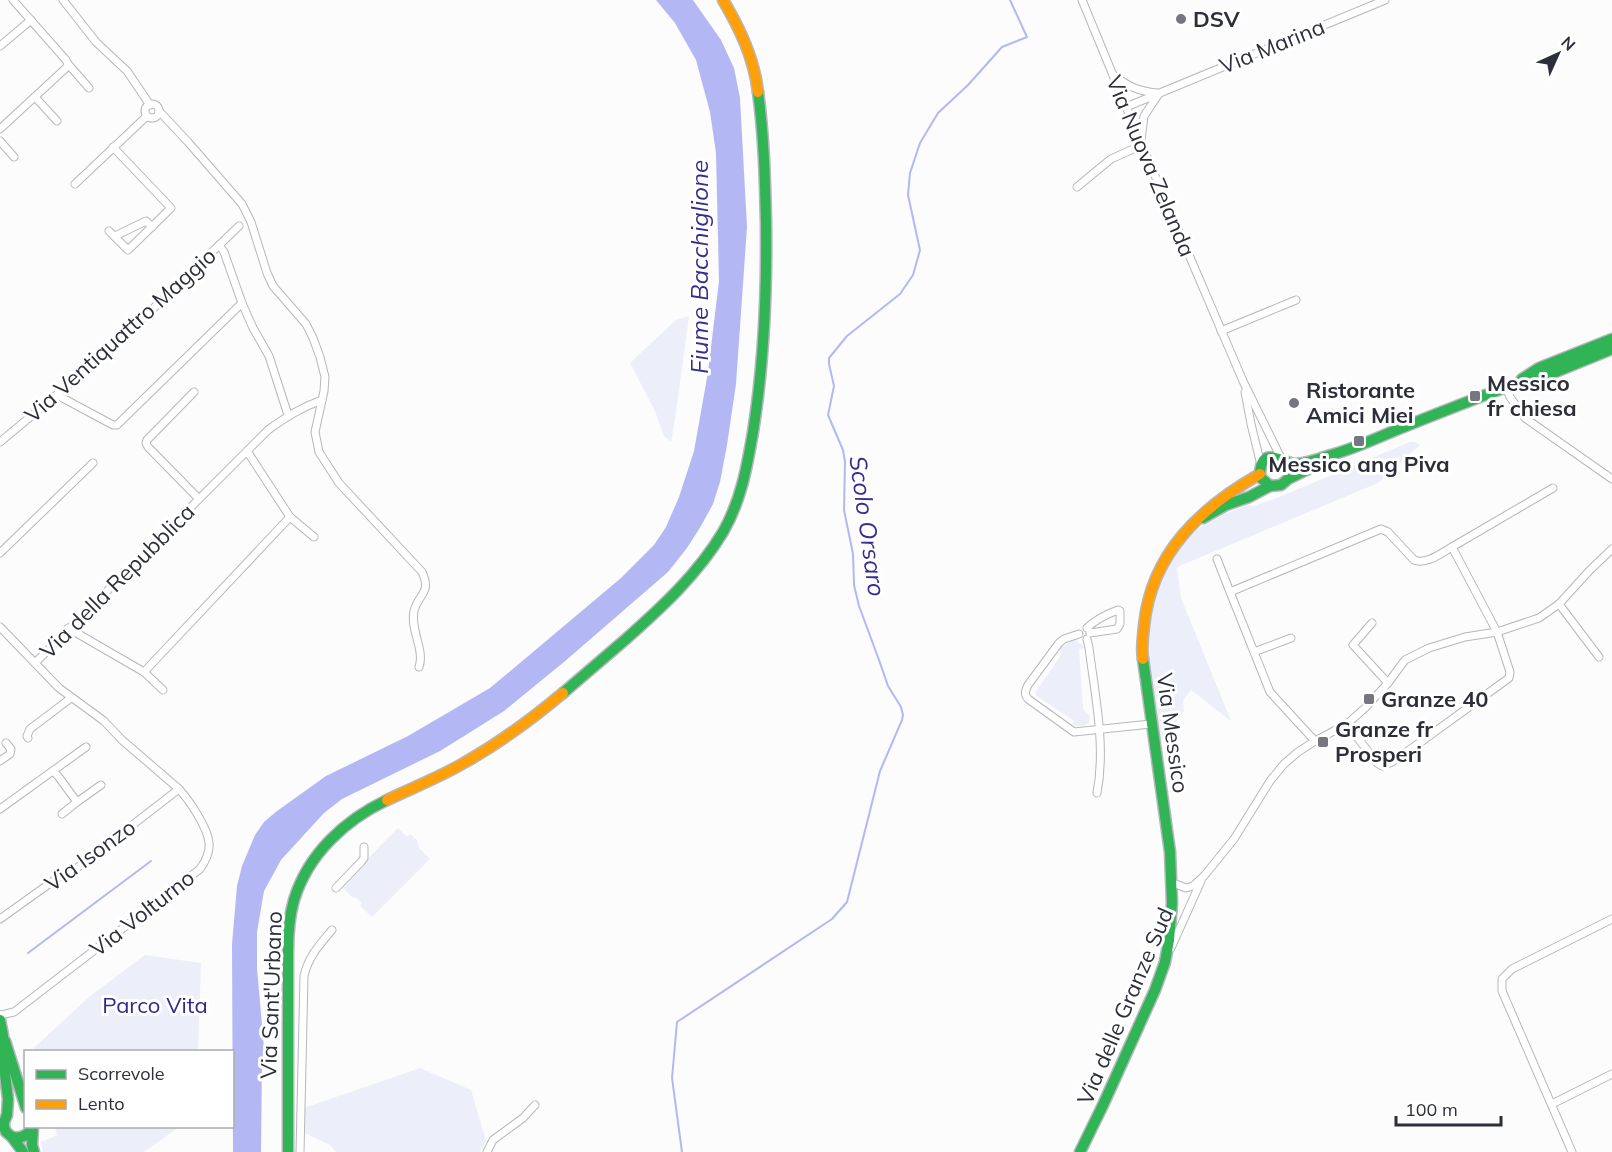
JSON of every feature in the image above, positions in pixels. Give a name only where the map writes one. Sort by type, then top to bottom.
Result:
[{"type":"street","points":[[13,0],[89,88]]},
{"type":"street","points":[[63,0],[96,42],[127,71],[150,105],[156,106],[246,209],[273,286],[301,317],[313,338],[320,357],[325,378],[315,432],[319,452],[339,483],[422,572],[426,581],[425,589],[415,610],[414,628],[421,656],[419,666]]},
{"type":"street","name":"Via Sant'Urbano","points":[[288,1152],[288,942],[293,905],[302,881],[316,857],[337,832],[353,819],[477,755],[506,736],[588,673],[665,604],[701,566],[717,544],[737,503],[744,482],[756,413],[765,321],[767,268],[762,114],[755,71],[743,36],[723,0]]},
{"type":"street","name":"Via Nuova Zelanda","points":[[1082,0],[1221,331],[1270,438],[1283,460]]},
{"type":"street","name":"Via Marina","points":[[1126,107],[1385,0]]},
{"type":"street","points":[[0,46],[31,20]]},
{"type":"street","points":[[0,129],[68,64]]},
{"type":"street","points":[[1077,187],[1111,159],[1141,144],[1144,116],[1159,93],[1144,92],[1130,87],[1112,74]]},
{"type":"street","points":[[34,97],[57,121]]},
{"type":"street","points":[[147,116],[145,110],[150,105]]},
{"type":"street","points":[[147,116],[153,118],[159,111]]},
{"type":"street","points":[[75,184],[147,116]]},
{"type":"street","points":[[0,141],[14,157]]},
{"type":"street","points":[[113,147],[171,208],[152,227],[128,250],[112,234],[146,221],[152,227]]},
{"type":"street","name":"Via Ventiquattro Maggio","points":[[0,442],[109,351],[239,226]]},
{"type":"street","points":[[219,245],[224,252],[253,328],[268,356],[288,415]]},
{"type":"street","points":[[1221,331],[1296,300]]},
{"type":"street","points":[[57,395],[117,425],[242,303]]},
{"type":"street","name":"Via Messico","points":[[1512,385],[1539,368],[1612,339]]},
{"type":"street","name":"Via Messico","points":[[1167,955],[1172,920],[1173,883],[1142,654],[1146,607],[1152,586],[1173,547],[1189,526],[1220,498],[1261,470],[1270,457],[1297,464],[1339,453],[1512,385],[1543,377],[1612,349]]},
{"type":"street","name":"Via Nuova Zelanda","points":[[1243,381],[1261,470]]},
{"type":"street","points":[[1512,385],[1510,397],[1525,418],[1612,479]]},
{"type":"street","name":"Via della Repubblica","points":[[194,392],[146,443],[199,499]]},
{"type":"street","name":"Via della Repubblica","points":[[34,663],[268,430],[288,415],[322,400]]},
{"type":"street","points":[[1256,446],[1265,438],[1270,438]]},
{"type":"street","points":[[247,452],[290,517],[314,537]]},
{"type":"street","name":"Via Messico","points":[[1189,526],[1270,486],[1281,485],[1288,479],[1339,453]]},
{"type":"street","points":[[1283,460],[1289,468],[1288,479]]},
{"type":"street","points":[[0,553],[93,463]]},
{"type":"street","points":[[1261,470],[1265,483],[1270,486]]},
{"type":"street","points":[[1230,592],[1381,529],[1388,532],[1414,560],[1418,562],[1427,560],[1553,488]]},
{"type":"street","points":[[144,672],[290,517]]},
{"type":"street","points":[[1347,724],[1377,763],[1382,766],[1392,762],[1509,678],[1510,672],[1497,632],[1452,547]]},
{"type":"street","name":"Via delle Granze Sud","points":[[1173,883],[1186,888],[1193,886],[1204,876],[1234,839],[1270,781],[1284,765],[1316,741],[1347,724],[1388,683],[1405,660],[1429,648],[1465,637],[1497,632],[1539,618],[1559,604],[1612,549]]},
{"type":"street","points":[[1605,555],[1612,560]]},
{"type":"street","points":[[1217,559],[1270,692],[1316,741]]},
{"type":"street","points":[[1559,604],[1599,657]]},
{"type":"street","points":[[1372,623],[1353,645],[1388,683]]},
{"type":"street","name":"Via Volturno","points":[[0,627],[43,673],[104,722],[179,789],[196,813],[209,843],[204,863],[200,869],[14,1012],[0,1015]]},
{"type":"street","points":[[68,628],[144,672],[163,690]]},
{"type":"street","points":[[1097,793],[1101,772],[1098,729],[1088,633],[1082,628],[1079,634],[1059,643],[1028,685],[1025,695],[1028,699],[1074,732],[1098,729],[1151,724]]},
{"type":"street","points":[[1254,652],[1291,638]]},
{"type":"street","points":[[28,738],[30,729],[72,698]]},
{"type":"street","points":[[0,761],[10,754],[11,749],[6,743]]},
{"type":"street","points":[[0,809],[86,747]]},
{"type":"street","points":[[53,771],[77,802]]},
{"type":"street","points":[[62,814],[101,785]]},
{"type":"street","name":"Via Isonzo","points":[[0,919],[63,874],[69,874],[179,789]]},
{"type":"street","points":[[336,888],[364,858],[363,847]]},
{"type":"street","name":"Via delle Granze Sud","points":[[1080,1152],[1102,1109],[1167,955],[1204,876]]},
{"type":"street","points":[[1572,1152],[1502,992],[1502,979],[1512,969],[1612,919]]},
{"type":"street","name":"Via Sant'Urbano","points":[[300,1152],[304,976],[310,957],[332,930]]},
{"type":"street","points":[[0,1020],[24,1105]]},
{"type":"street","points":[[3,1035],[7,1086],[4,1127],[7,1136],[23,1152]]},
{"type":"street","points":[[1552,1104],[1612,1074]]},
{"type":"street","points":[[487,1152],[493,1140],[535,1106]]},
{"type":"street","points":[[4,1118],[17,1109],[24,1110]]},
{"type":"street","points":[[7,1136],[25,1137],[32,1128]]},
{"type":"street","points":[[33,1128],[34,1152]]},
{"type":"green space","points":[[689,316],[671,442],[664,436],[655,411],[630,363],[676,320]]},
{"type":"green space","points":[[1410,442],[1420,445],[1378,483],[1177,567],[1181,598],[1231,721],[1191,690],[1183,701],[1184,711],[1153,754],[1141,655],[1162,563],[1194,531],[1225,514],[1248,505],[1254,506],[1277,498]]},
{"type":"green space","points":[[1075,640],[1084,648],[1079,649],[1083,709],[1090,718],[1089,723],[1083,726],[1072,725],[1074,721],[1035,693],[1061,655],[1060,648]]},
{"type":"green space","points":[[398,828],[407,837],[410,834],[414,837],[413,839],[415,838],[418,842],[418,847],[430,859],[372,917],[360,906],[362,903],[341,886]]},
{"type":"green space","name":"Parco Vita","points":[[145,955],[201,963],[198,1050],[35,1050],[34,1048],[89,997]]},
{"type":"green space","points":[[420,1068],[471,1090],[486,1141],[480,1152],[336,1152],[330,1145],[303,1132],[304,1108]]},
{"type":"green space","points":[[55,1128],[178,1128],[144,1152],[43,1152],[41,1142],[57,1135]]},
{"type":"water","points":[[656,0],[693,0],[721,40],[734,68],[740,98],[747,227],[736,384],[720,482],[713,504],[687,548],[668,572],[564,662],[504,711],[440,751],[342,799],[324,813],[281,860],[264,891],[257,932],[257,968],[264,1048],[261,1152],[233,1152],[232,944],[237,886],[242,866],[255,835],[264,822],[277,811],[326,776],[408,736],[490,688],[621,578],[654,545],[666,527],[679,497],[694,451],[708,372],[719,281],[716,153],[710,112],[696,60],[675,23]]},
{"type":"waterway","name":"Scolo Orsaro","points":[[682,1152],[672,1078],[677,1022],[832,919],[847,902],[880,771],[902,720],[901,707],[888,686],[859,606],[854,585],[853,554],[844,510],[845,462],[843,450],[828,415],[834,386],[829,358],[847,336],[900,294],[913,275],[920,250],[908,195],[910,173],[920,143],[938,113],[968,85],[1002,47],[1027,37],[1010,0]]},
{"type":"waterway","points":[[28,953],[151,861]]},
{"type":"traffic: fast","points":[[563,693],[639,627],[691,576],[723,532],[739,496],[753,432],[764,328],[766,207],[758,92]]},
{"type":"traffic: fast","points":[[1522,379],[1539,368],[1612,339]]},
{"type":"traffic: fast","points":[[1270,486],[1260,477],[1263,461],[1267,458],[1272,457],[1299,464],[1339,453],[1517,383],[1543,377],[1612,349]]},
{"type":"traffic: fast","points":[[1203,518],[1226,505],[1270,486],[1281,485],[1288,479],[1325,461]]},
{"type":"traffic: fast","points":[[1080,1152],[1155,990],[1165,962],[1169,940],[1172,903],[1170,852],[1143,659]]},
{"type":"traffic: fast","points":[[288,1152],[288,945],[294,900],[300,883],[330,840],[357,818],[387,800]]},
{"type":"traffic: fast","points":[[0,1020],[8,1099],[4,1127],[23,1152]]},
{"type":"traffic: fast","points":[[5,1041],[24,1102]]},
{"type":"traffic: fast","points":[[12,1137],[25,1136],[32,1128]]},
{"type":"traffic: fast","points":[[33,1128],[34,1152]]},
{"type":"traffic: slow","points":[[723,0],[745,44],[758,92]]},
{"type":"traffic: slow","points":[[1143,659],[1144,626],[1149,600],[1168,555],[1199,518],[1238,487],[1260,474]]},
{"type":"traffic: slow","points":[[387,800],[444,774],[475,756],[514,731],[563,693]]},
{"type":"place","name":"DSV","points":[[1181,19]]},
{"type":"place","name":"Messico fr chiesa","points":[[1475,396]]},
{"type":"place","name":"Ristorante Amici Miei","points":[[1294,403]]},
{"type":"place","name":"Messico ang Piva","points":[[1359,441]]},
{"type":"place","name":"Granze 40","points":[[1369,699]]},
{"type":"place","name":"Granze fr Prosperi","points":[[1323,742]]},
{"type":"water label","name":"Fiume Bacchiglione","points":[[700,267]]}]
